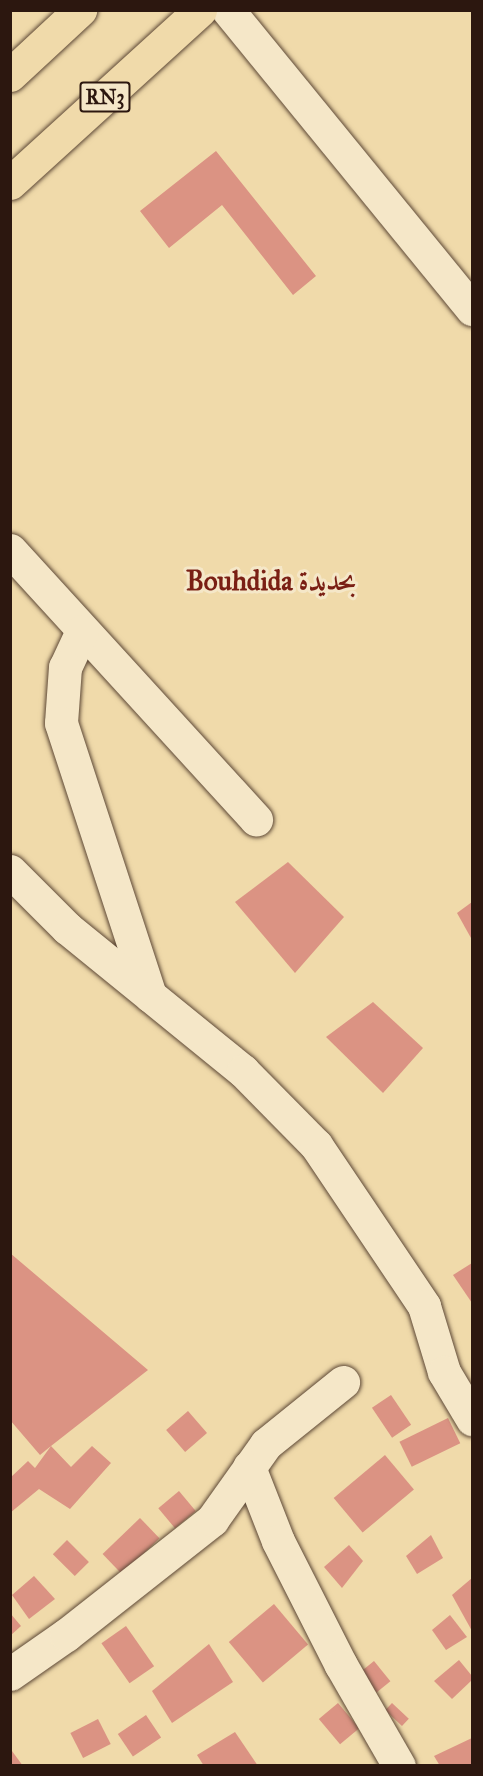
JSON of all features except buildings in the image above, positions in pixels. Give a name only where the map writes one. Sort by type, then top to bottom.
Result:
[{"type":"highway","points":[[10,75],[80,10]]},
{"type":"highway","name":"RN3","points":[[10,183],[200,10]]},
{"type":"street","points":[[228,10],[472,309]]},
{"type":"street","points":[[10,550],[255,819]]},
{"type":"street","points":[[82,631],[66,667],[61,723],[150,996]]},
{"type":"street","points":[[10,871],[67,928],[243,1071],[316,1146],[424,1306],[444,1372],[472,1419]]},
{"type":"street","points":[[10,1674],[66,1635],[212,1520],[266,1444],[343,1382]]},
{"type":"street","points":[[249,1467],[278,1541],[341,1665],[399,1766]]},
{"type":"district","name":"Bouhdida بحديدة","points":[[271,581]]}]
